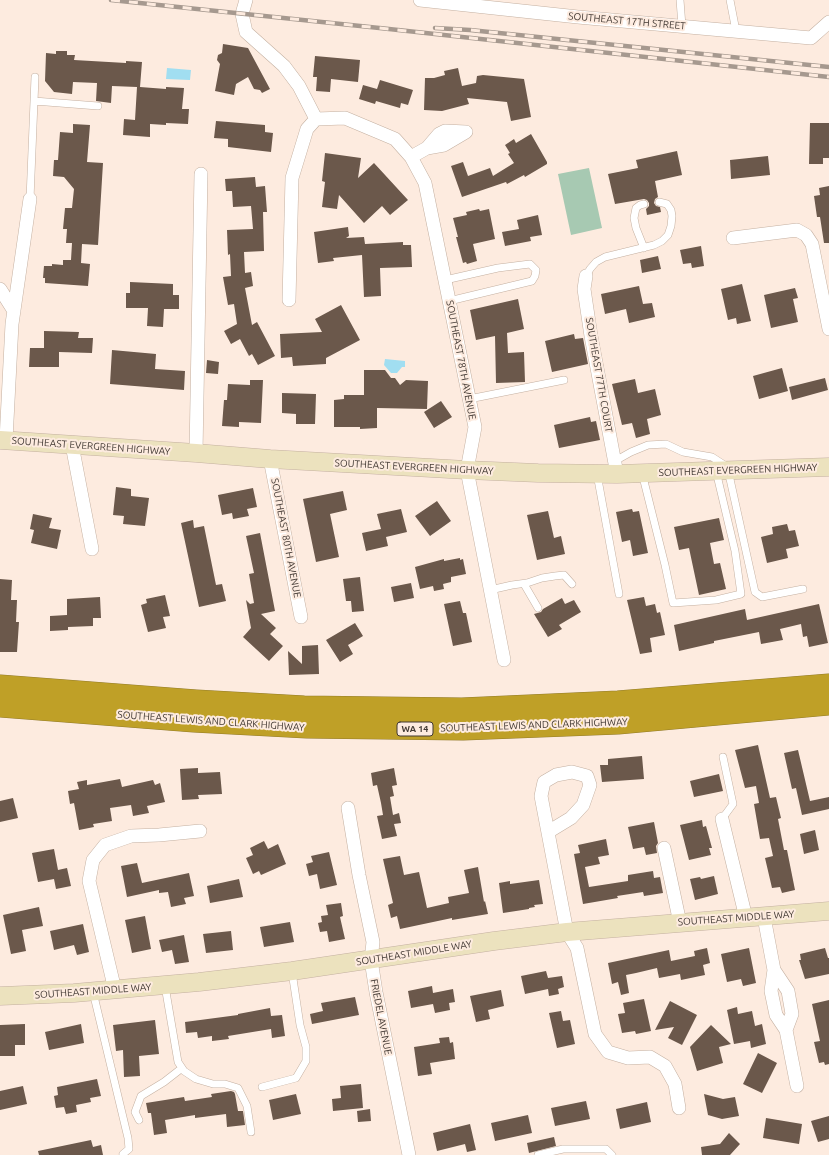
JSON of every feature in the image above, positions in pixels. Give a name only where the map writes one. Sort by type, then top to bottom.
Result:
[{"type":"highway","name":"SOUTHEAST LEWIS AND CLARK HIGHWAY","points":[[0,686],[196,701],[304,707],[462,709],[618,702],[829,685]]},
{"type":"highway","name":"SOUTHEAST LEWIS AND CLARK HIGHWAY","points":[[0,706],[194,721],[307,727],[463,729],[618,723],[829,704]]},
{"type":"highway","points":[[0,721],[129,728],[194,721]]},
{"type":"street","points":[[246,0],[242,14],[246,32],[284,66],[299,86],[316,119],[307,129],[292,178],[289,300]]},
{"type":"street","name":"SOUTHEAST 17TH STREET","points":[[420,0],[811,38],[829,22]]},
{"type":"street","name":"SOUTHEAST 78TH AVENUE","points":[[316,119],[345,118],[394,139],[411,157],[425,183],[475,427],[466,470],[504,660]]},
{"type":"street","points":[[411,157],[427,148]]},
{"type":"street","points":[[196,453],[201,174]]},
{"type":"street","points":[[3,440],[12,324],[30,199]]},
{"type":"street","points":[[733,238],[797,230],[806,235],[812,244],[829,328]]},
{"type":"street","name":"SOUTHEAST 77TH COURT","points":[[586,276],[584,289],[590,336],[616,468]]},
{"type":"street","points":[[0,289],[14,311]]},
{"type":"street","name":"SOUTHEAST EVERGREEN HIGHWAY","points":[[3,440],[270,459],[466,470],[597,473],[616,468],[642,473],[829,467]]},
{"type":"street","points":[[72,445],[92,549]]},
{"type":"street","name":"SOUTHEAST 80TH AVENUE","points":[[270,459],[301,617]]},
{"type":"street","points":[[548,832],[570,818],[583,805],[590,785],[587,776],[572,772],[556,775],[544,782],[541,796],[567,932],[577,948],[595,1034],[608,1052],[628,1058],[650,1057],[665,1066],[675,1084],[679,1108]]},
{"type":"street","name":"FRIEDEL AVENUE","points":[[348,808],[359,875],[373,942],[371,960],[376,992],[409,1155]]},
{"type":"street","points":[[722,819],[746,918]]},
{"type":"street","points":[[115,990],[89,881],[93,860],[105,846],[131,836],[200,831]]},
{"type":"street","points":[[664,848],[680,923]]},
{"type":"street","name":"SOUTHEAST MIDDLE WAY","points":[[0,996],[93,992],[165,986],[292,971],[494,941],[567,932],[829,911]]},
{"type":"street","points":[[764,917],[774,970],[771,991],[776,1015],[786,1030],[797,1086]]},
{"type":"lane","points":[[680,0],[682,26]]},
{"type":"lane","points":[[730,0],[736,31]]},
{"type":"lane","points":[[30,199],[35,77]]},
{"type":"lane","points":[[34,101],[98,106]]},
{"type":"lane","points":[[586,276],[596,262],[605,257],[644,248],[662,241],[668,235],[671,226],[671,210],[667,204],[660,202]]},
{"type":"lane","points":[[644,204],[636,208],[634,218],[636,228],[644,248]]},
{"type":"lane","points":[[445,280],[498,268],[530,264],[536,270],[532,281],[449,301]]},
{"type":"lane","points":[[469,399],[564,380]]},
{"type":"lane","points":[[616,468],[631,452],[648,445],[666,444],[683,452],[712,458],[726,470],[755,592],[762,597],[803,589]]},
{"type":"lane","points":[[642,473],[673,603],[716,600],[740,594],[726,470]]},
{"type":"lane","points":[[597,473],[619,594]]},
{"type":"lane","points":[[490,590],[524,584],[542,578],[564,575],[572,584]]},
{"type":"lane","points":[[524,584],[538,608]]},
{"type":"lane","points":[[722,819],[733,804],[723,757]]},
{"type":"lane","points":[[262,1087],[296,1078],[306,1061],[306,1047],[300,1025],[292,971]]},
{"type":"lane","points":[[165,986],[178,1062],[184,1071],[196,1079],[213,1084],[225,1084],[238,1088],[247,1106],[251,1132]]},
{"type":"lane","points":[[93,992],[128,1138],[129,1149],[124,1154]]},
{"type":"lane","points":[[139,1120],[135,1112],[141,1096],[164,1082],[182,1068]]},
{"type":"lane","points":[[538,1155],[564,1149],[606,1149],[612,1155]]},
{"type":"green space","points":[[589,168],[602,228],[571,235],[558,174]]},
{"type":"water","points":[[167,68],[191,70],[190,80],[166,79]]},
{"type":"water","points":[[385,359],[405,361],[405,367],[402,367],[397,373],[391,373],[384,365]]},
{"type":"building","points":[[223,44],[248,48],[270,89],[262,93],[260,90],[254,89],[248,77],[236,84],[234,95],[215,91],[220,64],[217,60],[218,55],[222,53]]},
{"type":"building","points":[[56,51],[67,51],[67,55],[75,55],[74,60],[126,63],[126,61],[142,62],[140,87],[166,89],[166,87],[184,88],[182,109],[189,109],[188,124],[150,124],[150,137],[123,135],[124,119],[135,120],[137,87],[112,86],[111,103],[96,101],[97,83],[73,82],[72,94],[54,92],[45,81],[46,53],[56,54]]},
{"type":"building","points":[[315,56],[360,60],[358,82],[331,79],[330,92],[316,91],[317,77],[313,77]]},
{"type":"building","points":[[458,68],[462,86],[476,83],[477,76],[483,75],[524,79],[531,117],[511,121],[507,102],[467,98],[469,104],[442,111],[424,110],[425,78],[434,78],[445,75],[444,71]]},
{"type":"building","points":[[380,80],[413,90],[408,105],[401,103],[400,108],[376,101],[375,104],[359,99],[363,85],[377,89]]},
{"type":"building","points":[[216,121],[265,125],[265,132],[273,133],[271,152],[228,147],[228,139],[214,138]]},
{"type":"building","points":[[810,123],[829,123],[829,158],[823,158],[823,164],[809,164]]},
{"type":"building","points":[[73,124],[90,125],[87,162],[103,163],[98,245],[82,244],[81,263],[90,264],[88,286],[45,283],[45,278],[43,278],[44,266],[52,266],[52,264],[63,265],[63,260],[71,260],[72,243],[66,243],[67,229],[63,229],[65,208],[72,208],[74,189],[64,177],[53,176],[54,160],[58,160],[60,132],[73,133]]},
{"type":"building","points":[[531,134],[547,164],[525,177],[524,175],[507,184],[506,182],[462,197],[451,166],[463,162],[468,176],[490,168],[493,176],[514,163],[508,154],[510,153],[505,145],[514,139],[516,143]]},
{"type":"building","points":[[677,151],[682,175],[655,181],[658,197],[655,199],[654,203],[656,206],[660,207],[661,212],[647,215],[646,209],[649,206],[649,203],[644,199],[615,204],[608,174],[638,168],[636,160]]},
{"type":"building","points":[[325,153],[361,158],[358,178],[374,163],[408,200],[390,215],[382,206],[364,223],[339,195],[337,209],[322,207],[325,182],[322,181]]},
{"type":"building","points":[[768,156],[770,175],[731,179],[730,160]]},
{"type":"building","points":[[255,177],[256,187],[265,186],[267,212],[263,212],[264,251],[244,252],[245,273],[251,272],[253,286],[245,288],[252,325],[257,322],[275,356],[258,365],[252,354],[249,356],[240,339],[231,344],[224,331],[237,324],[234,304],[228,305],[223,277],[231,276],[227,230],[253,229],[251,206],[233,207],[232,191],[226,191],[225,179]]},
{"type":"building","points":[[829,186],[829,243],[824,243],[820,217],[817,217],[814,196],[820,195],[819,188]]},
{"type":"building","points":[[479,209],[480,211],[489,209],[495,239],[473,244],[477,261],[467,264],[466,262],[463,263],[453,218],[467,215],[466,212]]},
{"type":"building","points":[[538,215],[542,235],[530,237],[531,241],[505,246],[502,232],[519,229],[517,220]]},
{"type":"building","points":[[348,227],[349,236],[346,238],[364,237],[365,244],[403,242],[403,245],[411,245],[412,267],[380,268],[381,296],[364,297],[362,255],[333,258],[334,261],[318,263],[314,232]]},
{"type":"building","points":[[701,246],[704,266],[692,268],[691,263],[683,264],[680,250]]},
{"type":"building","points":[[658,256],[661,269],[642,273],[640,260]]},
{"type":"building","points":[[130,282],[173,284],[173,295],[179,295],[179,309],[164,309],[163,327],[147,326],[148,308],[126,308],[126,293],[130,293]]},
{"type":"building","points":[[742,284],[751,321],[737,324],[736,318],[728,320],[721,289]]},
{"type":"building","points":[[639,286],[643,304],[652,303],[655,317],[629,323],[626,309],[605,314],[601,294]]},
{"type":"building","points":[[795,288],[798,298],[793,299],[798,322],[771,328],[764,295]]},
{"type":"building","points":[[518,299],[524,329],[507,333],[508,353],[524,352],[525,382],[496,383],[495,336],[476,340],[470,310]]},
{"type":"building","points":[[341,305],[360,340],[326,358],[326,364],[293,366],[292,357],[281,358],[280,334],[322,332],[315,319]]},
{"type":"building","points":[[44,331],[79,332],[78,338],[93,338],[92,353],[59,352],[59,367],[29,367],[30,348],[44,348]]},
{"type":"building","points":[[574,334],[575,339],[583,338],[588,364],[552,372],[545,341]]},
{"type":"building","points":[[112,350],[156,354],[155,369],[185,371],[184,390],[110,384]]},
{"type":"building","points":[[207,360],[219,362],[218,374],[206,373]]},
{"type":"building","points":[[782,368],[788,391],[759,399],[753,376]]},
{"type":"building","points":[[364,370],[385,370],[391,378],[395,378],[400,385],[406,380],[428,381],[427,409],[377,408],[377,428],[360,429],[360,427],[334,427],[334,400],[344,399],[344,395],[364,395]]},
{"type":"building","points":[[825,378],[828,390],[792,400],[789,387]]},
{"type":"building","points":[[635,379],[638,393],[655,389],[661,415],[647,419],[650,434],[636,438],[632,423],[622,425],[612,384]]},
{"type":"building","points":[[250,380],[263,380],[261,423],[239,422],[239,427],[222,426],[224,400],[227,400],[228,384],[250,385]]},
{"type":"building","points":[[282,393],[316,394],[315,424],[296,424],[296,414],[282,413]]},
{"type":"building","points":[[441,401],[452,417],[434,428],[424,412]]},
{"type":"building","points":[[590,417],[591,422],[596,421],[600,440],[559,448],[554,425]]},
{"type":"building","points":[[116,487],[131,489],[131,496],[149,498],[145,526],[123,524],[124,516],[113,515]]},
{"type":"building","points":[[253,488],[257,507],[247,509],[249,516],[233,519],[232,513],[222,515],[218,495]]},
{"type":"building","points":[[343,491],[347,510],[330,514],[339,557],[316,562],[303,499]]},
{"type":"building","points":[[437,501],[451,521],[430,536],[415,516]]},
{"type":"building","points":[[401,509],[407,532],[386,537],[388,546],[366,551],[362,533],[381,529],[377,514]]},
{"type":"building","points":[[632,509],[633,512],[639,511],[648,553],[633,556],[630,540],[622,542],[616,512]]},
{"type":"building","points":[[548,511],[554,538],[561,536],[565,554],[537,560],[527,515]]},
{"type":"building","points":[[33,514],[52,518],[49,528],[61,530],[57,549],[31,543],[34,530],[30,529]]},
{"type":"building","points":[[719,518],[724,540],[710,543],[714,564],[720,563],[726,589],[699,595],[689,548],[679,550],[674,527]]},
{"type":"building","points":[[193,520],[194,528],[204,526],[216,585],[222,584],[226,601],[199,607],[181,523]]},
{"type":"building","points":[[787,524],[789,531],[795,530],[799,546],[786,549],[788,558],[767,563],[761,537],[773,534],[772,527]]},
{"type":"building","points":[[260,533],[275,611],[261,614],[276,628],[270,634],[283,646],[269,661],[243,637],[251,628],[246,600],[250,604],[254,603],[249,574],[254,573],[246,536]]},
{"type":"building","points":[[460,558],[460,560],[463,559],[466,574],[451,577],[451,582],[443,584],[444,589],[434,591],[433,586],[420,589],[415,567],[444,559],[444,561]]},
{"type":"building","points":[[360,577],[364,611],[352,612],[351,601],[346,601],[343,579]]},
{"type":"building","points":[[0,579],[12,580],[11,600],[17,600],[16,622],[19,622],[17,652],[0,652]]},
{"type":"building","points":[[411,583],[414,598],[394,602],[391,587]]},
{"type":"building","points":[[165,595],[170,616],[163,617],[166,628],[148,632],[141,605],[147,603],[146,599]]},
{"type":"building","points":[[100,597],[101,618],[93,618],[93,626],[68,627],[68,630],[50,631],[50,616],[67,615],[67,599]]},
{"type":"building","points":[[644,597],[646,606],[655,604],[657,613],[660,612],[665,635],[650,638],[652,652],[640,654],[627,600]]},
{"type":"building","points":[[562,598],[565,604],[574,600],[581,612],[559,625],[562,629],[548,637],[534,614],[541,612],[543,609]]},
{"type":"building","points":[[460,601],[463,613],[466,613],[472,642],[453,646],[444,604]]},
{"type":"building","points":[[819,604],[828,643],[809,647],[807,636],[803,637],[801,624],[780,629],[783,640],[761,644],[759,632],[714,641],[714,643],[679,651],[674,625],[745,609],[747,620]]},
{"type":"building","points":[[355,623],[363,636],[348,645],[353,654],[340,662],[326,640]]},
{"type":"building","points":[[318,645],[319,674],[289,675],[288,651],[302,664],[302,646]]},
{"type":"building","points":[[758,745],[770,798],[776,797],[781,818],[778,819],[784,850],[787,850],[795,890],[782,893],[780,887],[772,888],[765,858],[773,856],[769,838],[760,839],[754,804],[759,803],[756,786],[745,788],[735,750]]},
{"type":"building","points":[[798,750],[810,801],[829,797],[829,809],[802,815],[796,788],[792,789],[784,753]]},
{"type":"building","points":[[642,756],[644,779],[602,782],[600,765],[608,765],[608,759]]},
{"type":"building","points":[[198,768],[198,773],[220,772],[222,794],[198,795],[199,799],[182,800],[180,769]]},
{"type":"building","points":[[394,768],[397,785],[392,786],[394,796],[390,797],[393,815],[399,813],[401,823],[394,824],[397,836],[382,839],[377,816],[383,815],[381,803],[377,785],[373,786],[371,773]]},
{"type":"building","points":[[719,774],[723,791],[694,797],[690,781]]},
{"type":"building","points":[[120,779],[122,787],[153,780],[155,785],[160,783],[165,802],[147,806],[149,813],[133,816],[131,805],[110,808],[112,821],[93,824],[94,827],[79,830],[74,803],[70,804],[68,791],[79,789],[77,782],[87,780],[87,785]]},
{"type":"building","points":[[13,798],[18,818],[0,822],[0,801]]},
{"type":"building","points":[[702,820],[703,827],[706,826],[712,848],[709,848],[711,855],[689,860],[680,825]]},
{"type":"building","points":[[654,822],[658,843],[656,846],[657,853],[646,855],[644,847],[633,849],[628,827]]},
{"type":"building","points":[[815,830],[819,850],[804,854],[800,834]]},
{"type":"building","points":[[606,839],[609,855],[598,857],[600,864],[585,867],[589,887],[628,881],[628,875],[653,871],[654,878],[660,877],[663,893],[644,896],[643,892],[583,904],[574,854],[580,853],[578,845]]},
{"type":"building","points":[[264,841],[268,849],[278,844],[286,864],[261,875],[259,871],[253,874],[246,858],[253,855],[250,848]]},
{"type":"building","points":[[54,849],[58,870],[67,868],[71,886],[56,889],[54,879],[38,882],[32,853]]},
{"type":"building","points":[[329,852],[337,885],[320,889],[317,874],[309,876],[306,864],[313,862],[311,856]]},
{"type":"building","points":[[400,856],[404,875],[419,872],[427,908],[449,903],[448,897],[469,893],[464,870],[478,867],[484,902],[485,901],[488,914],[452,920],[452,918],[400,929],[397,916],[391,918],[388,905],[393,903],[383,859]]},
{"type":"building","points":[[137,863],[142,883],[189,873],[194,896],[184,898],[186,904],[171,907],[168,892],[159,893],[159,890],[127,897],[121,866]]},
{"type":"building","points":[[714,876],[718,894],[695,900],[690,879],[700,877],[701,879]]},
{"type":"building","points":[[239,879],[243,897],[210,903],[207,886]]},
{"type":"building","points":[[539,880],[543,904],[534,905],[535,907],[529,909],[503,913],[499,883],[510,881],[510,884]]},
{"type":"building","points":[[341,903],[343,916],[340,917],[345,939],[329,942],[327,931],[320,932],[318,923],[322,922],[321,916],[328,915],[326,905]]},
{"type":"building","points":[[39,907],[43,926],[22,930],[26,951],[11,954],[3,915]]},
{"type":"building","points":[[145,916],[151,949],[132,953],[125,920]]},
{"type":"building","points":[[290,922],[294,942],[264,947],[260,927]]},
{"type":"building","points":[[83,924],[89,952],[77,955],[74,945],[54,950],[50,931]]},
{"type":"building","points":[[231,931],[233,950],[206,953],[203,934]]},
{"type":"building","points":[[184,935],[189,962],[175,964],[172,950],[162,952],[159,940]]},
{"type":"building","points":[[707,948],[710,963],[703,965],[705,975],[681,980],[680,974],[659,978],[657,968],[626,975],[629,993],[621,995],[618,982],[612,984],[608,963],[669,950],[671,961],[695,956],[694,951]]},
{"type":"building","points":[[749,948],[756,983],[743,986],[741,979],[727,982],[721,954]]},
{"type":"building","points":[[825,948],[829,958],[829,974],[805,979],[799,960],[801,960],[800,954]]},
{"type":"building","points":[[546,971],[548,978],[562,976],[564,987],[558,989],[559,994],[549,996],[548,989],[525,994],[521,976]]},
{"type":"building","points":[[432,986],[433,993],[453,989],[455,1002],[449,1003],[450,1010],[435,1013],[433,1004],[411,1008],[408,991]]},
{"type":"building","points":[[501,990],[504,1006],[488,1010],[490,1019],[476,1022],[470,996]]},
{"type":"building","points":[[355,997],[359,1015],[312,1024],[310,1014],[323,1011],[321,1003]]},
{"type":"building","points":[[644,999],[651,1031],[636,1034],[635,1031],[622,1033],[618,1014],[625,1013],[623,1003]]},
{"type":"building","points":[[829,1000],[829,1064],[825,1065],[824,1062],[819,1063],[814,1042],[820,1041],[812,1004]]},
{"type":"building","points":[[670,1001],[697,1015],[682,1045],[668,1038],[674,1027],[655,1030]]},
{"type":"building","points":[[737,1007],[738,1014],[752,1011],[755,1026],[762,1024],[766,1044],[751,1048],[750,1041],[734,1044],[727,1010]]},
{"type":"building","points":[[270,1008],[271,1016],[282,1015],[285,1036],[272,1038],[271,1029],[228,1036],[229,1039],[212,1041],[212,1036],[198,1038],[197,1032],[186,1033],[185,1022],[238,1015]]},
{"type":"building","points":[[561,1011],[563,1021],[570,1020],[575,1044],[557,1048],[549,1013]]},
{"type":"building","points":[[155,1020],[159,1054],[139,1056],[140,1076],[124,1077],[123,1050],[116,1051],[113,1025]]},
{"type":"building","points":[[25,1024],[25,1045],[15,1045],[15,1056],[0,1056],[0,1025]]},
{"type":"building","points":[[81,1024],[84,1043],[49,1050],[45,1032]]},
{"type":"building","points":[[711,1025],[731,1044],[719,1047],[723,1063],[697,1071],[690,1047]]},
{"type":"building","points":[[449,1037],[450,1043],[453,1042],[455,1059],[430,1063],[432,1074],[418,1076],[414,1047],[440,1043],[439,1038]]},
{"type":"building","points":[[758,1053],[777,1063],[762,1093],[743,1084]]},
{"type":"building","points":[[97,1079],[101,1096],[90,1098],[91,1102],[76,1105],[77,1112],[66,1114],[64,1107],[56,1108],[54,1096],[58,1095],[57,1087]]},
{"type":"building","points":[[361,1084],[363,1108],[333,1111],[332,1099],[341,1098],[340,1086]]},
{"type":"building","points":[[23,1086],[27,1104],[0,1110],[0,1091]]},
{"type":"building","points":[[231,1091],[235,1094],[238,1111],[243,1111],[245,1125],[227,1127],[226,1114],[195,1118],[195,1115],[165,1120],[167,1133],[154,1135],[151,1113],[148,1113],[146,1103],[184,1097],[185,1101],[212,1097],[211,1094]]},
{"type":"building","points":[[296,1094],[301,1114],[273,1120],[269,1100]]},
{"type":"building","points":[[704,1094],[723,1099],[735,1097],[739,1116],[722,1119],[708,1115]]},
{"type":"building","points":[[586,1101],[590,1119],[555,1126],[551,1108]]},
{"type":"building","points":[[647,1102],[651,1122],[620,1129],[616,1109]]},
{"type":"building","points":[[370,1109],[371,1121],[358,1122],[357,1111]]},
{"type":"building","points":[[528,1115],[532,1133],[495,1141],[491,1123]]},
{"type":"building","points":[[829,1116],[829,1139],[818,1142],[811,1121]]},
{"type":"building","points":[[766,1118],[802,1124],[799,1144],[763,1138]]},
{"type":"building","points":[[470,1124],[476,1150],[467,1152],[465,1144],[437,1151],[433,1133]]},
{"type":"building","points":[[729,1133],[740,1144],[730,1155],[702,1155],[701,1147],[720,1144]]},
{"type":"building","points":[[554,1137],[556,1146],[529,1153],[527,1143]]},
{"type":"building","points":[[91,1140],[93,1147],[101,1145],[103,1155],[39,1155],[38,1151]]},
{"type":"railway","points":[[111,0],[829,77]]},
{"type":"railway","points":[[435,28],[470,30],[829,67]]}]
